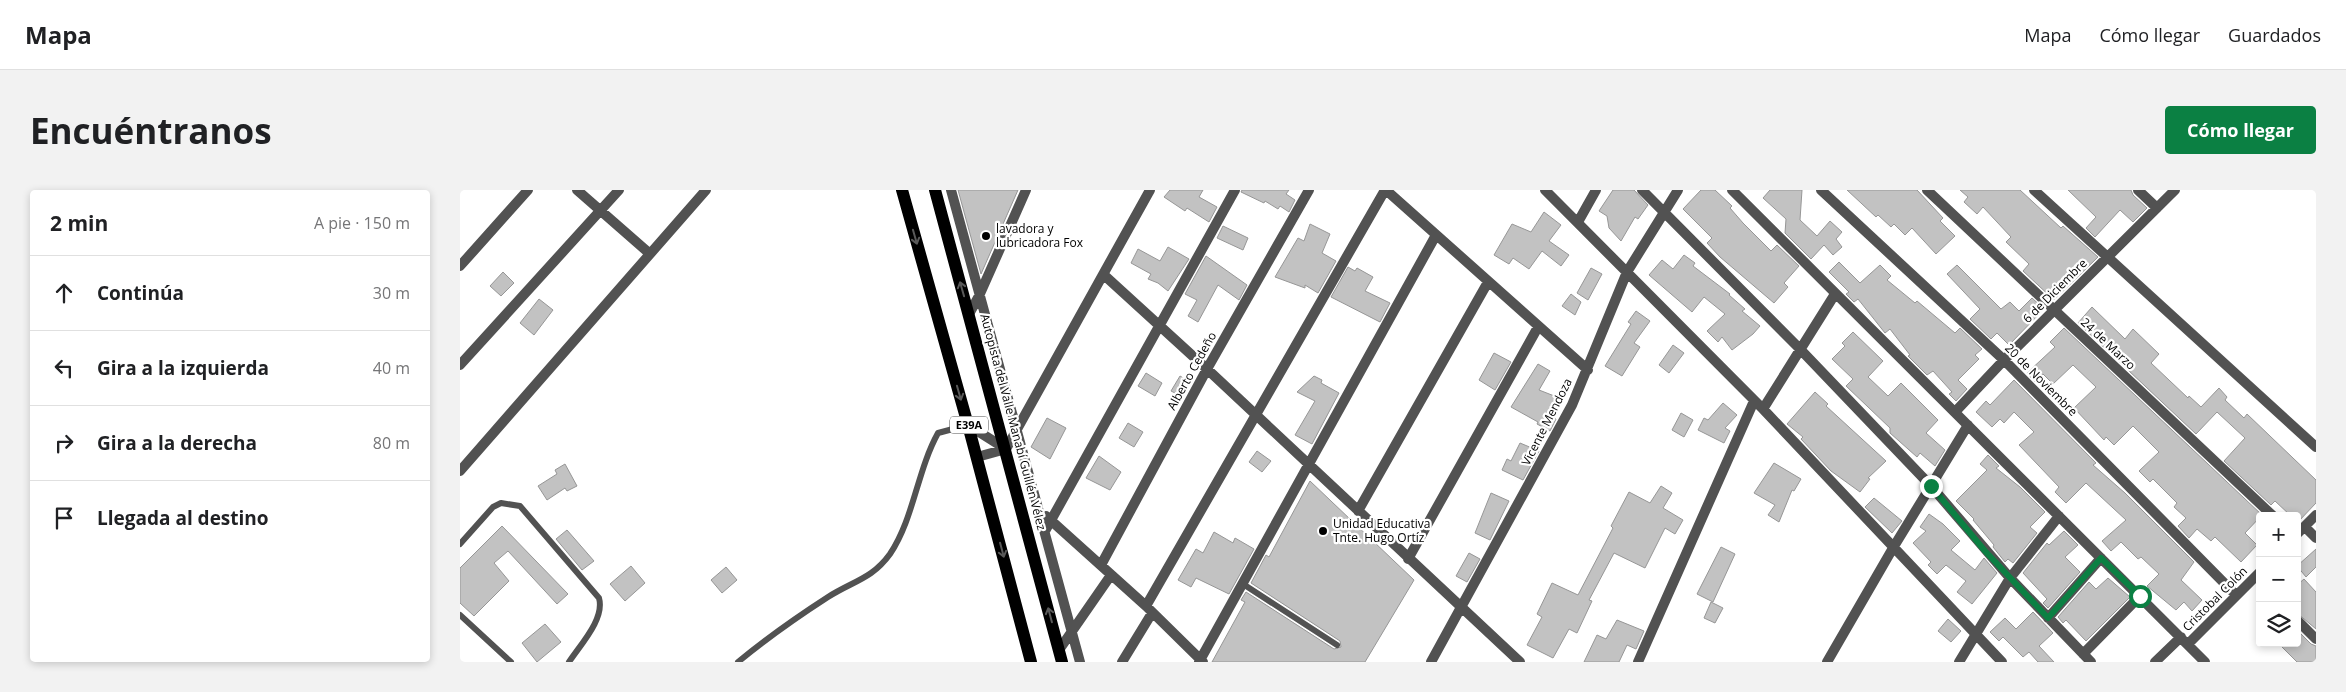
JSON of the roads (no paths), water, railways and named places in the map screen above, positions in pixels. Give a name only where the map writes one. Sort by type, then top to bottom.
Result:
[{"type":"main road","name":"E39A","points":[[902,190],[968,425],[1031,662]]},
{"type":"main road","name":"Autopista del Valle Manabí Guillén Vélez","points":[[935,190],[1061,656]]},
{"type":"street","points":[[460,266],[528,190]]},
{"type":"street","points":[[577,190],[649,253]]},
{"type":"street","points":[[460,365],[619,190]]},
{"type":"street","points":[[461,466],[706,190]]},
{"type":"street","points":[[951,190],[1081,661]]},
{"type":"street","points":[[969,314],[980,296],[1026,190]]},
{"type":"street","points":[[977,458],[1006,449],[1150,190]]},
{"type":"street","points":[[1045,531],[1235,190]]},
{"type":"street","name":"Alberto Cedeño","points":[[1101,566],[1207,369],[1309,190]]},
{"type":"street","points":[[1122,662],[1149,609],[1257,415],[1385,190],[1588,370]]},
{"type":"street","points":[[1545,190],[1763,409],[2002,662]]},
{"type":"street","points":[[1578,222],[1596,190]]},
{"type":"street","points":[[1642,190],[1799,348],[1931,486],[2010,578],[2092,662]]},
{"type":"street","name":"Vicente Mendoza","points":[[1431,662],[1572,405],[1627,272],[1678,190]]},
{"type":"street","points":[[1732,190],[2205,662]]},
{"type":"street","name":"20 de Noviembre","points":[[1821,190],[2004,360],[2236,595]]},
{"type":"street","name":"24 de Marzo","points":[[1927,190],[2270,512]]},
{"type":"street","points":[[2034,190],[2316,447]]},
{"type":"street","points":[[2138,190],[2157,208]]},
{"type":"street","name":"6 de Diciembre","points":[[1955,412],[2053,310],[2175,190]]},
{"type":"street","points":[[1039,510],[1149,609],[1201,661],[1436,235]]},
{"type":"street","points":[[1104,275],[1257,415],[1408,559],[1520,662]]},
{"type":"street","points":[[1358,512],[1488,282]]},
{"type":"street","points":[[1763,409],[1799,348],[1835,294]]},
{"type":"street","points":[[1408,559],[1538,326]]},
{"type":"street","points":[[1638,662],[1754,401]]},
{"type":"street","points":[[968,425],[1006,449]]},
{"type":"street","points":[[1827,662],[1893,548],[1968,425]]},
{"type":"street","points":[[1959,662],[2010,578],[2059,516]]},
{"type":"street","points":[[2316,516],[2301,530],[2316,538]]},
{"type":"street","points":[[2048,618],[2101,558]]},
{"type":"street","points":[[1061,656],[1072,630],[1111,575]]},
{"type":"street","name":"Cristobal Colón","points":[[2155,662],[2184,641],[2256,579]]},
{"type":"street","points":[[2083,654],[2140,596]]},
{"type":"street","points":[[2301,624],[2316,639]]},
{"type":"lane","points":[[738,662],[779,628],[843,588],[876,571],[891,552],[900,536],[928,455],[938,433],[968,425]]},
{"type":"lane","points":[[460,544],[493,507],[501,503],[520,506],[599,598],[601,606],[599,616],[569,662]]},
{"type":"lane","points":[[1243,584],[1337,644]]},
{"type":"lane","points":[[460,615],[511,662]]},
{"type":"place","name":"lavadora y lubricadora Fox","points":[[986,236]]},
{"type":"place","name":"Unidad Educativa Tnte. Hugo Ortíz","points":[[1323,531]]}]
